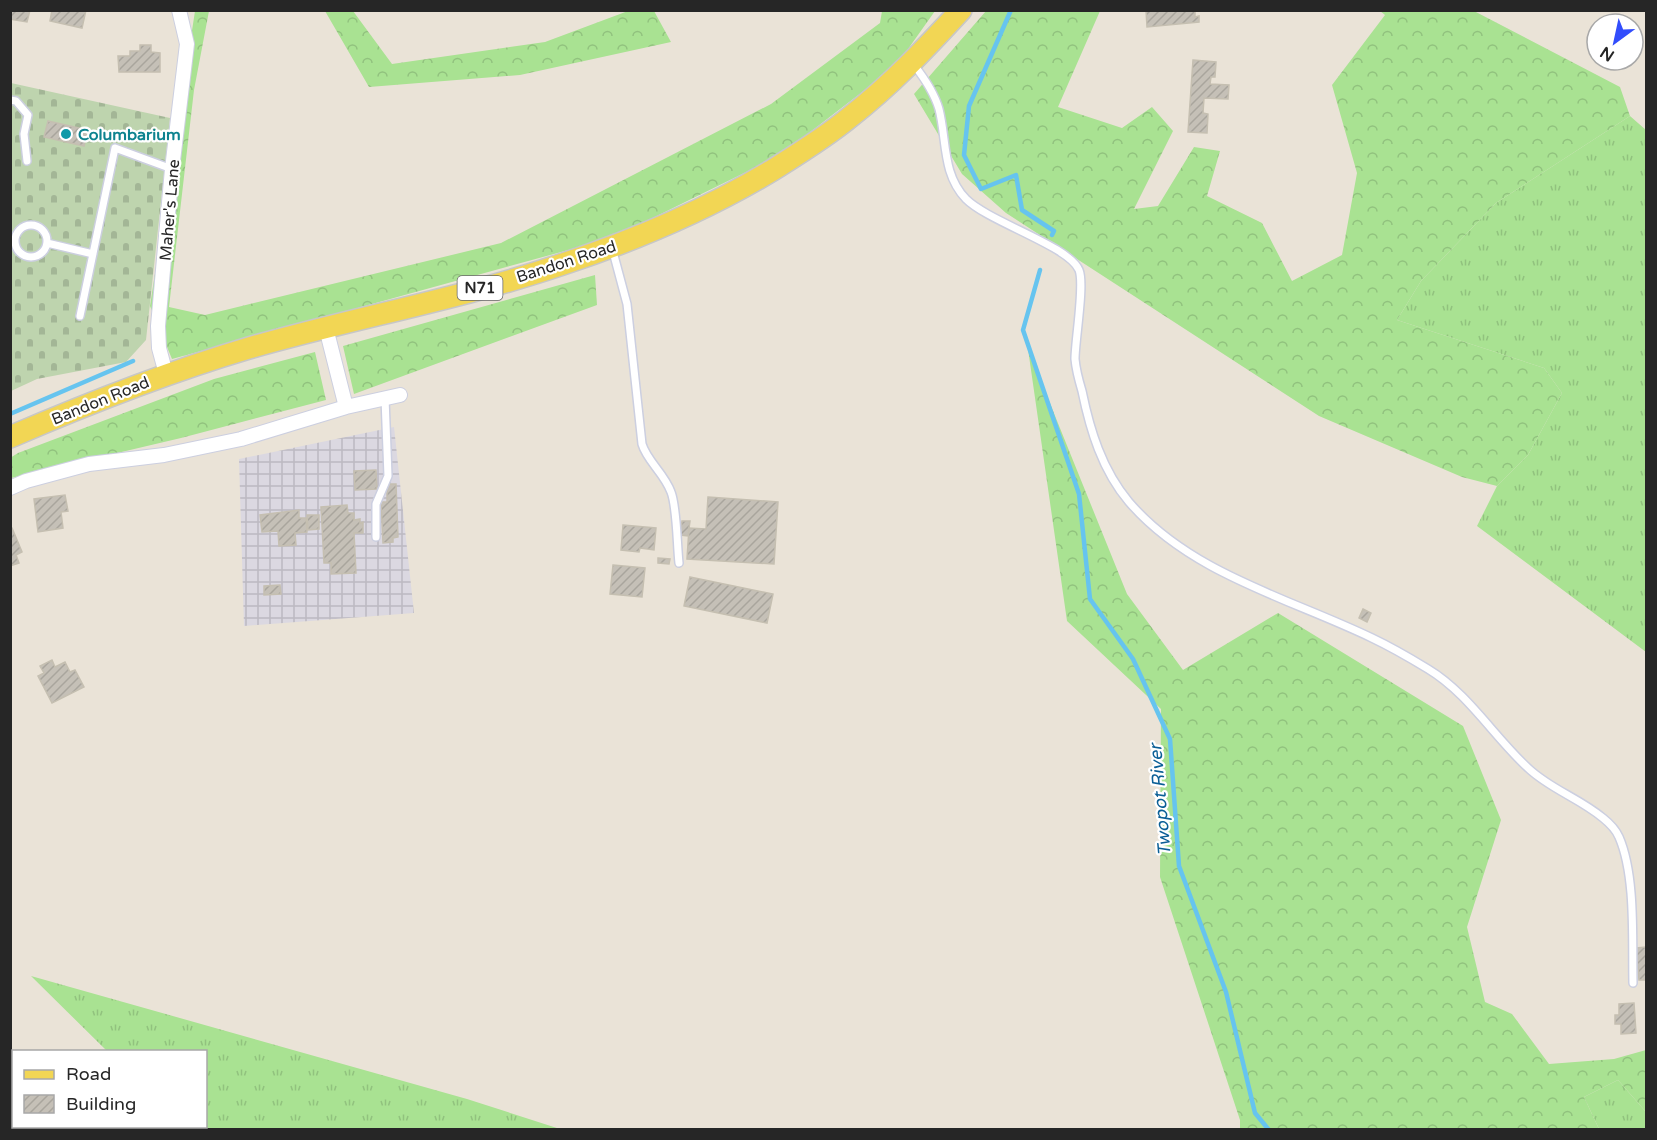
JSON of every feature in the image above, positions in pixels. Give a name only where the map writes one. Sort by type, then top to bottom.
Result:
[{"type":"main road","name":"Bandon Road","points":[[10,437],[166,374],[251,348],[453,296],[561,265],[612,247],[693,213],[802,152],[850,118],[913,63],[961,10]]},
{"type":"street","name":"Maher's Lane","points":[[166,374],[159,348],[158,326],[172,169],[187,44],[180,10]]},
{"type":"street","points":[[326,328],[346,407]]},
{"type":"street","points":[[10,488],[26,481],[89,464],[164,455],[241,439],[346,407],[400,395]]},
{"type":"lane","points":[[913,63],[930,86],[939,110],[950,176],[966,199],[982,211],[1065,255],[1079,270],[1081,286],[1075,362],[1088,421],[1100,456],[1126,499],[1157,531],[1191,555],[1244,582],[1374,639],[1432,671],[1472,706],[1518,759],[1545,784],[1603,818],[1618,834],[1625,856],[1631,898],[1633,983]]},
{"type":"lane","points":[[10,100],[16,101],[28,115],[24,134],[27,161]]},
{"type":"lane","points":[[80,316],[115,148],[172,169]]},
{"type":"lane","points":[[27,226],[34,226],[45,235],[47,243],[44,251],[39,255],[29,257],[19,252],[13,237],[27,226]]},
{"type":"lane","points":[[47,243],[93,254]]},
{"type":"lane","points":[[612,247],[627,304],[642,444],[645,453],[662,472],[672,494],[679,563]]},
{"type":"lane","points":[[376,537],[376,504],[388,476],[385,398]]},
{"type":"shaded area","points":[[394,427],[414,613],[244,626],[239,459]]},
{"type":"green space","points":[[195,11],[209,11],[194,90],[169,307],[205,315],[501,243],[771,104],[880,23],[882,11],[935,11],[896,66],[779,156],[612,238],[172,359],[150,306]]},
{"type":"green space","points":[[325,11],[353,11],[392,64],[545,42],[628,11],[654,11],[671,42],[520,75],[369,87]]},
{"type":"green space","points":[[986,11],[1100,11],[1058,107],[1122,128],[1152,107],[1173,131],[1134,209],[1158,206],[1194,147],[1220,151],[1207,196],[1262,223],[1292,281],[1342,255],[1357,173],[1332,85],[1385,15],[1380,11],[1474,11],[1585,69],[1585,72],[1591,72],[1620,87],[1630,116],[1496,203],[1421,281],[1397,320],[1544,368],[1562,393],[1528,455],[1497,486],[1462,477],[1319,416],[1006,213],[962,174],[914,94]]},
{"type":"green space","points":[[11,83],[170,118],[146,340],[126,362],[37,379],[11,391]]},
{"type":"green space","points":[[1630,116],[1646,130],[1646,652],[1477,526],[1497,486],[1528,455],[1562,393],[1544,368],[1397,320],[1421,281],[1496,203]]},
{"type":"green space","points":[[595,275],[597,305],[354,394],[343,346]]},
{"type":"green space","points":[[1028,349],[1127,594],[1183,670],[1278,613],[1463,726],[1501,820],[1467,927],[1485,1002],[1512,1014],[1549,1064],[1614,1059],[1646,1050],[1646,1112],[1618,1080],[1584,1097],[1599,1129],[1240,1129],[1240,1120],[1160,877],[1161,709],[1067,621]]},
{"type":"green space","points":[[315,352],[326,400],[181,438],[11,478],[10,458],[18,453],[214,379]]},
{"type":"green space","points":[[31,976],[467,1099],[560,1129],[185,1129],[184,1128],[207,1128],[207,1050],[106,1050]]},
{"type":"green space","points":[[1618,1080],[1646,1112],[1646,1129],[1599,1129],[1584,1097]]},
{"type":"building","points":[[10,10],[30,10],[27,22],[10,19]]},
{"type":"building","points":[[52,10],[86,10],[82,28],[50,21]]},
{"type":"building","points":[[1146,10],[1195,10],[1195,17],[1199,16],[1199,22],[1147,27]]},
{"type":"building","points":[[140,45],[151,45],[151,52],[160,53],[160,72],[119,72],[118,56],[130,56],[130,51],[140,51]]},
{"type":"building","points":[[1193,60],[1216,62],[1215,77],[1211,77],[1210,84],[1229,85],[1228,99],[1204,98],[1203,113],[1208,114],[1207,133],[1188,132]]},
{"type":"building","name":"Columbarium","points":[[48,121],[88,130],[84,146],[44,137]]},
{"type":"building","points":[[376,470],[377,489],[355,490],[354,471]]},
{"type":"building","points":[[387,484],[396,484],[398,537],[393,538],[393,542],[383,543],[381,502],[387,502]]},
{"type":"building","points":[[65,495],[68,511],[61,512],[63,528],[38,532],[34,499]]},
{"type":"building","points":[[708,497],[778,502],[774,564],[687,559],[689,528],[706,529]]},
{"type":"building","points":[[347,505],[348,513],[354,513],[354,520],[360,519],[360,523],[363,522],[363,533],[354,533],[356,573],[331,574],[331,563],[324,563],[321,507]]},
{"type":"building","points":[[299,510],[299,518],[306,518],[307,532],[295,533],[296,545],[279,546],[278,531],[262,532],[260,515]]},
{"type":"building","points":[[307,515],[319,515],[319,529],[308,530]]},
{"type":"building","points":[[682,521],[690,521],[688,536],[680,535]]},
{"type":"building","points":[[623,525],[656,528],[654,550],[640,548],[639,552],[621,550]]},
{"type":"building","points":[[10,528],[22,552],[16,555],[19,563],[10,566]]},
{"type":"building","points":[[658,558],[670,559],[669,564],[658,563]]},
{"type":"building","points":[[613,565],[645,568],[642,597],[610,594]]},
{"type":"building","points":[[690,577],[773,594],[767,623],[684,606]]},
{"type":"building","points":[[280,585],[281,594],[264,595],[264,586]]},
{"type":"building","points":[[1363,609],[1371,613],[1367,622],[1359,618]]},
{"type":"building","points":[[52,660],[55,667],[65,662],[70,672],[75,670],[84,687],[52,703],[38,676],[44,673],[40,666]]},
{"type":"building","points":[[1646,947],[1646,980],[1639,980],[1636,948]]},
{"type":"building","points":[[1634,1003],[1636,1033],[1621,1034],[1621,1024],[1615,1024],[1615,1015],[1619,1015],[1619,1004]]},
{"type":"waterway","name":"Twopot River","points":[[1011,10],[969,106],[964,155],[981,189],[1016,175],[1022,210],[1054,231],[1052,235]]},
{"type":"waterway","name":"Twopot River","points":[[1040,270],[1023,330],[1079,494],[1090,599],[1133,659],[1170,739],[1179,866],[1226,992],[1255,1113],[1269,1130]]},
{"type":"waterway","points":[[10,414],[133,361]]},
{"type":"place","name":"Columbarium","points":[[66,134]]}]
